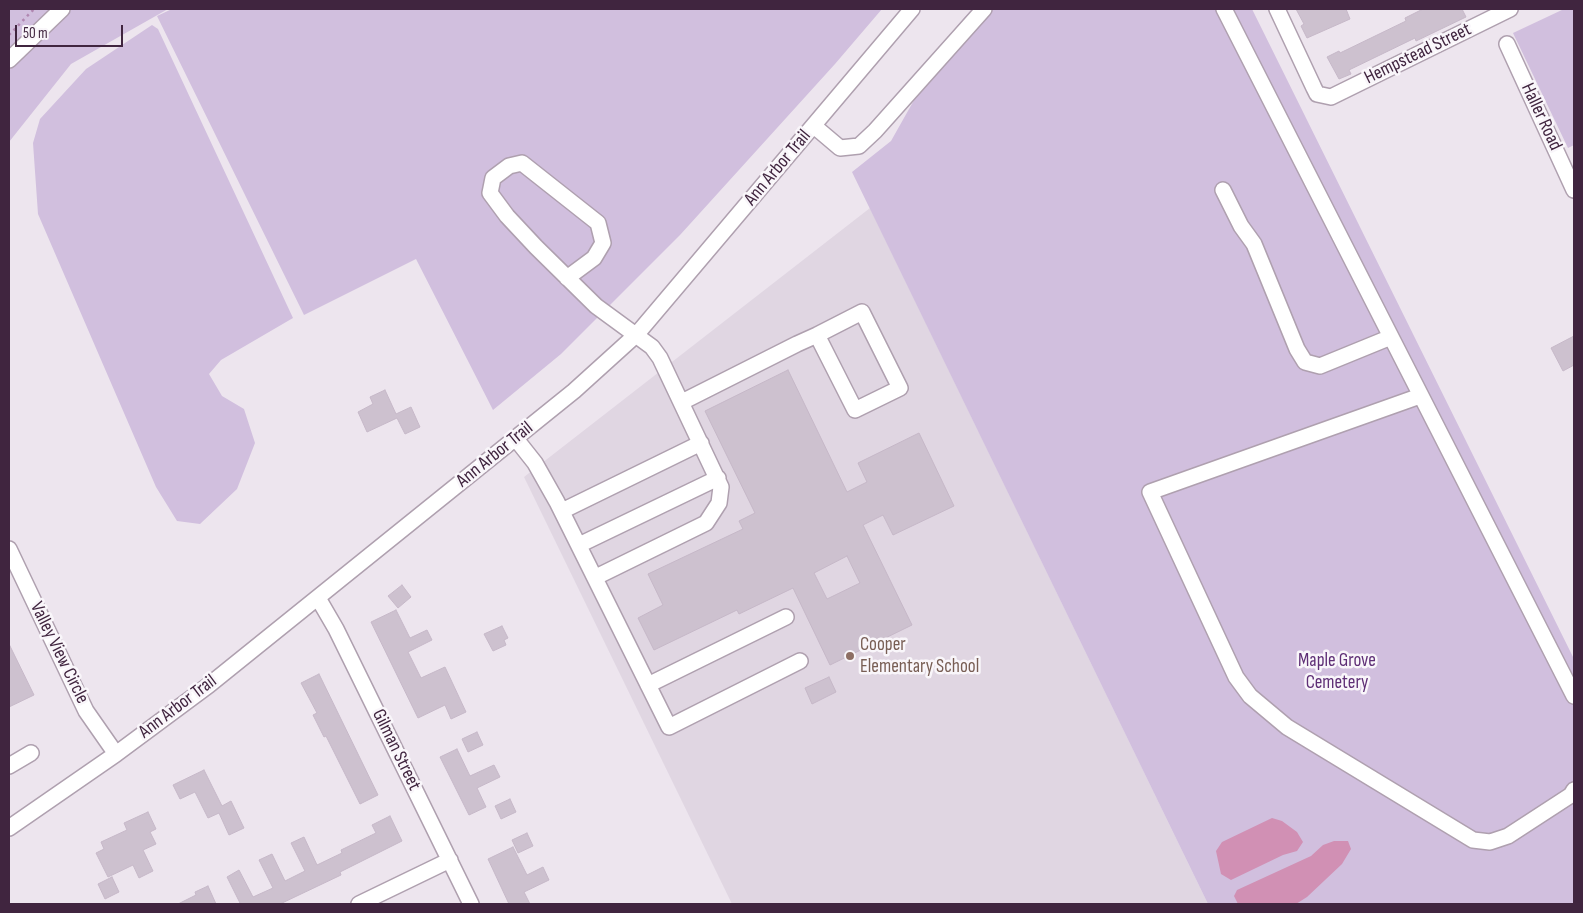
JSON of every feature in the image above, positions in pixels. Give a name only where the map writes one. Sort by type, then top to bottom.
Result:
[{"type":"street","points":[[9,60],[62,9]]},
{"type":"street","name":"Ann Arbor Trail","points":[[9,828],[116,754],[209,684],[516,439],[574,391],[637,334],[912,9]]},
{"type":"street","points":[[814,126],[840,148],[859,146],[875,131],[984,9]]},
{"type":"street","points":[[1224,9],[1574,696]]},
{"type":"street","name":"Hempstead Street","points":[[1277,9],[1314,88],[1318,94],[1331,97],[1510,9]]},
{"type":"street","name":"Haller Road","points":[[1507,44],[1574,190]]},
{"type":"street","points":[[567,278],[594,258],[603,243],[598,223],[522,162],[509,166],[493,178],[490,193],[507,216],[567,278],[596,306],[637,334],[660,358],[718,478],[722,494],[714,512],[706,522],[596,577]]},
{"type":"street","points":[[1223,190],[1241,226],[1254,244],[1297,349],[1305,362],[1320,366],[1391,337]]},
{"type":"street","points":[[682,402],[817,334],[862,312],[900,388],[855,410],[817,334]]},
{"type":"street","points":[[1420,396],[1150,492],[1236,677],[1250,696],[1287,727],[1473,840],[1490,842],[1508,836],[1571,795],[1574,790]]},
{"type":"street","points":[[516,439],[535,463],[562,511],[669,727],[800,661]]},
{"type":"street","points":[[562,511],[701,443]]},
{"type":"street","points":[[580,545],[718,478]]},
{"type":"street","name":"Valley View Circle","points":[[9,549],[86,711],[116,754]]},
{"type":"street","name":"Gilman Street","points":[[318,598],[336,629],[471,904]]},
{"type":"street","points":[[648,684],[786,617]]},
{"type":"street","points":[[9,766],[31,753]]},
{"type":"street","points":[[359,904],[450,860]]},
{"type":"path","points":[[9,35],[34,9]]},
{"type":"shaded area","name":"Cooper Elementary School","points":[[870,208],[1208,904],[732,904],[524,477]]},
{"type":"shaded area","points":[[1272,818],[1282,821],[1297,832],[1303,842],[1297,851],[1283,855],[1231,880],[1221,874],[1216,851],[1222,842]]},
{"type":"shaded area","points":[[1334,841],[1348,841],[1351,849],[1342,864],[1307,897],[1296,904],[1238,904],[1234,896],[1237,890],[1311,856],[1323,845]]},
{"type":"green space","points":[[9,9],[168,9],[71,64],[9,142]]},
{"type":"green space","points":[[172,9],[882,9],[835,64],[680,235],[561,354],[493,410],[416,259],[304,315],[157,16]]},
{"type":"green space","name":"Maple Grove Cemetery","points":[[972,9],[1252,9],[1574,659],[1574,904],[1208,904],[852,172],[891,141],[922,86],[963,30],[957,26]]},
{"type":"green space","points":[[1564,9],[1574,9],[1574,145],[1568,148],[1513,33]]},
{"type":"green space","points":[[152,25],[158,29],[293,318],[221,360],[209,374],[222,396],[244,409],[255,443],[237,489],[200,524],[177,521],[156,487],[38,214],[33,143],[40,119],[86,69]]},
{"type":"building","points":[[1296,9],[1346,9],[1350,19],[1307,38],[1301,26],[1304,24]]},
{"type":"building","points":[[1423,9],[1462,9],[1466,17],[1416,41],[1415,38],[1349,70],[1351,74],[1339,79],[1327,57],[1339,51],[1340,53],[1406,21],[1405,18]]},
{"type":"building","points":[[1574,336],[1574,365],[1563,371],[1551,348]]},
{"type":"building","points":[[788,370],[847,492],[867,482],[858,463],[919,433],[954,506],[893,535],[883,515],[863,525],[912,625],[830,665],[793,588],[739,614],[737,610],[654,650],[638,618],[663,605],[648,574],[743,529],[739,521],[755,513],[705,411]],"holes":[[[847,556],[860,583],[827,599],[814,573]]]},
{"type":"building","points":[[385,390],[396,414],[411,407],[420,427],[405,434],[397,418],[367,432],[358,412],[373,404],[370,397]]},
{"type":"building","points":[[402,585],[411,597],[398,608],[388,596]]},
{"type":"building","points":[[396,610],[410,638],[427,630],[432,640],[408,652],[421,678],[445,667],[466,712],[451,719],[445,705],[418,718],[371,622]]},
{"type":"building","points":[[502,626],[508,638],[504,640],[506,645],[493,651],[484,634]]},
{"type":"building","points":[[9,644],[34,695],[9,707]]},
{"type":"building","points":[[319,674],[378,795],[360,804],[326,736],[324,737],[313,715],[317,713],[301,683]]},
{"type":"building","points":[[829,677],[836,692],[812,704],[805,688]]},
{"type":"building","points":[[477,732],[483,745],[468,752],[462,739]]},
{"type":"building","points":[[457,749],[470,776],[494,765],[500,777],[477,788],[486,807],[469,815],[440,757]]},
{"type":"building","points":[[204,770],[222,806],[231,801],[244,828],[229,835],[219,813],[208,818],[195,792],[180,799],[173,785]]},
{"type":"building","points":[[510,799],[516,812],[501,819],[495,806]]},
{"type":"building","points":[[148,812],[156,829],[150,832],[156,844],[143,850],[153,871],[139,878],[133,865],[108,877],[96,853],[104,849],[101,842],[127,830],[124,823]]},
{"type":"building","points":[[390,816],[402,841],[340,872],[341,875],[280,904],[238,904],[240,903],[227,877],[239,870],[253,897],[273,888],[259,860],[272,854],[285,881],[305,871],[291,843],[304,837],[317,865],[342,853],[341,850],[376,833],[372,825]]},
{"type":"building","points":[[527,833],[533,846],[518,853],[512,840]]},
{"type":"building","points":[[513,847],[527,875],[543,867],[549,880],[524,892],[530,904],[509,904],[488,859]]},
{"type":"building","points":[[112,877],[119,892],[105,899],[98,884]]},
{"type":"building","points":[[208,886],[216,904],[178,904],[196,895],[195,892]]},
{"type":"place","name":"Cooper Elementary School","points":[[850,656]]}]
